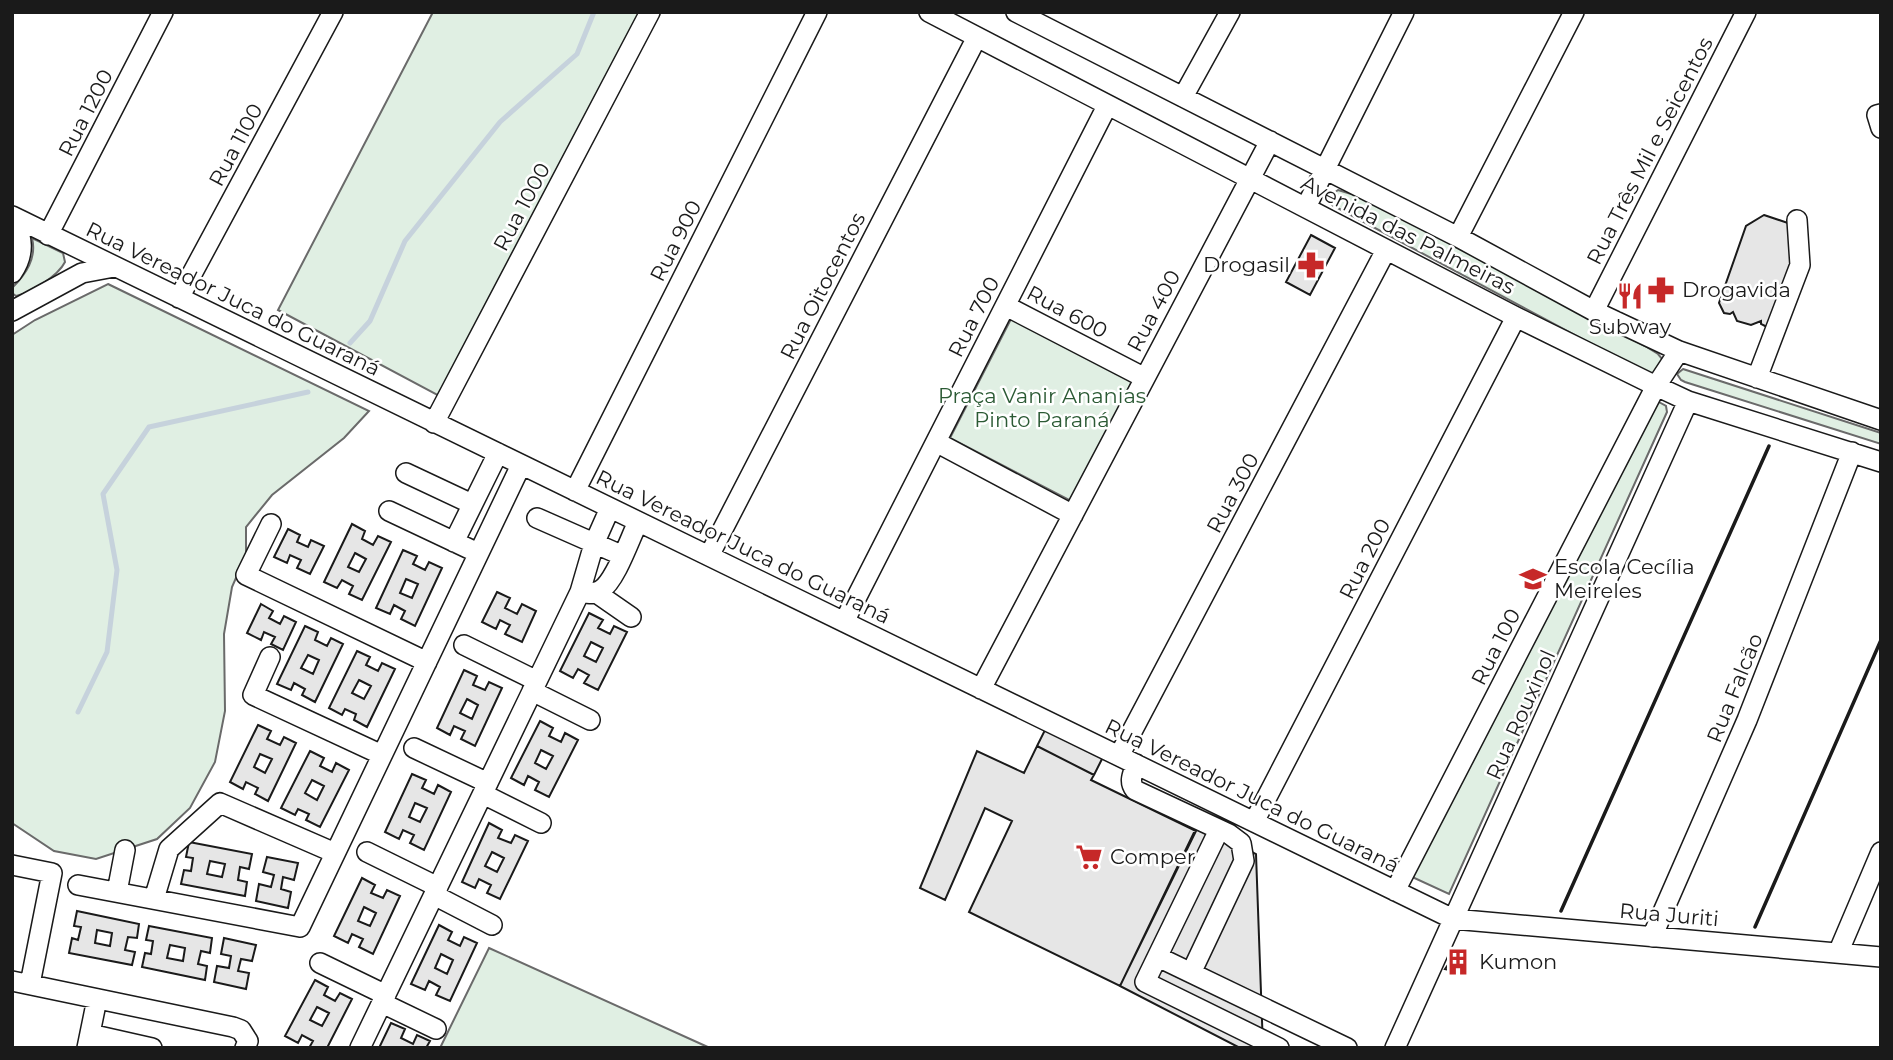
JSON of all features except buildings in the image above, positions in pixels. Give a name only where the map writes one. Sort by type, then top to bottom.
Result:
[{"type":"street","name":"Rua 1200","points":[[48,235],[163,12]]},
{"type":"street","name":"Rua 1100","points":[[179,298],[333,12]]},
{"type":"street","name":"Rua 1000","points":[[434,423],[650,12]]},
{"type":"street","name":"Rua 900","points":[[575,491],[817,12]]},
{"type":"street","name":"Avenida das Palmeiras","points":[[929,12],[1516,317],[1656,386],[1688,401],[1881,462]]},
{"type":"street","name":"Avenida das Palmeiras","points":[[1016,12],[1458,237],[1594,310],[1679,351],[1881,421]]},
{"type":"street","points":[[1183,97],[1230,12]]},
{"type":"street","points":[[1306,207],[1404,12]]},
{"type":"street","points":[[1458,237],[1574,12]]},
{"type":"street","name":"Rua Três Mil e Seicentos","points":[[1594,310],[1746,12]]},
{"type":"street","name":"Rua Oitocentos","points":[[709,556],[977,37]]},
{"type":"street","name":"Rua 700","points":[[844,622],[1107,106]]},
{"type":"street","points":[[1881,114],[1877,115],[1881,128]]},
{"type":"street","name":"Rua 400","points":[[981,689],[1270,141]]},
{"type":"street","name":"Rua Vereador Juca do Guaraná","points":[[13,217],[1453,919]]},
{"type":"street","points":[[12,273],[23,247],[13,217]]},
{"type":"street","points":[[1757,378],[1800,265],[1797,220]]},
{"type":"street","points":[[57,285],[69,262],[71,245]]},
{"type":"street","name":"Rua 300","points":[[1128,760],[1386,250]]},
{"type":"street","points":[[12,312],[82,272],[114,267]]},
{"type":"street","name":"Rua 600","points":[[1006,306],[1145,378]]},
{"type":"street","name":"Rua 200","points":[[1254,822],[1516,317]]},
{"type":"street","name":"Rua 100","points":[[1395,891],[1656,386],[1679,351]]},
{"type":"street","name":"Rua Rouxinol","points":[[1395,1048],[1688,401]]},
{"type":"street","points":[[936,442],[1073,515]]},
{"type":"street","name":"Rua Falcão","points":[[1651,937],[1747,720],[1852,452]]},
{"type":"street","points":[[454,542],[498,453]]},
{"type":"street","points":[[78,885],[300,926],[521,465]]},
{"type":"street","points":[[406,473],[472,504]]},
{"type":"street","points":[[360,1048],[535,686],[587,592],[594,544],[610,508]]},
{"type":"street","points":[[389,511],[478,553]]},
{"type":"street","points":[[537,518],[621,555]]},
{"type":"street","points":[[587,592],[609,581],[638,522]]},
{"type":"street","points":[[271,524],[246,575],[427,662]]},
{"type":"street","points":[[587,592],[631,617]]},
{"type":"street","points":[[464,645],[590,720]]},
{"type":"street","points":[[270,657],[253,695],[382,755]]},
{"type":"street","points":[[414,748],[541,823]]},
{"type":"street","points":[[1128,760],[1135,790],[1241,843],[1244,861],[1191,973]]},
{"type":"street","points":[[154,899],[169,849],[220,803],[335,853]]},
{"type":"street","points":[[1219,830],[1145,982],[1279,1048]]},
{"type":"street","points":[[117,892],[125,850]]},
{"type":"street","points":[[367,852],[492,925]]},
{"type":"street","points":[[1838,953],[1881,852]]},
{"type":"street","points":[[12,865],[52,873],[21,983],[233,1027],[245,1034],[248,1041],[245,1048]]},
{"type":"street","name":"Rua Juriti","points":[[1453,919],[1881,957]]},
{"type":"street","points":[[1158,957],[1347,1048]]},
{"type":"street","points":[[320,963],[436,1029]]},
{"type":"street","points":[[97,999],[88,1041],[152,1048]]},
{"type":"green space","points":[[433,12],[644,12],[443,398],[278,310]]},
{"type":"green space","points":[[1338,190],[1381,203],[1645,346],[1663,360],[1656,376],[1332,205],[1330,196]]},
{"type":"green space","points":[[32,238],[63,253],[65,262],[57,273],[44,283],[16,296],[12,293],[12,288],[32,259]]},
{"type":"green space","points":[[108,284],[369,411],[344,438],[272,495],[246,527],[246,555],[232,587],[224,634],[225,711],[215,762],[190,808],[157,839],[96,859],[54,851],[12,823],[12,335],[35,320]]},
{"type":"green space","name":"Praça Vanir Ananias Pinto Paraná","points":[[1013,315],[1134,378],[1071,501],[950,438]]},
{"type":"green space","points":[[1683,369],[1881,433],[1881,444],[1685,382],[1677,374]]},
{"type":"green space","points":[[1657,401],[1666,406],[1667,412],[1449,894],[1410,876]]},
{"type":"green space","points":[[489,948],[710,1048],[440,1048]]},
{"type":"waterway","points":[[350,343],[370,321],[405,241],[500,122],[577,54],[594,12]]},
{"type":"waterway","points":[[78,712],[107,652],[117,570],[103,494],[149,427],[308,392]]},
{"type":"wall","points":[[1561,911],[1769,446]]},
{"type":"wall","points":[[1755,927],[1881,640]]},
{"type":"place","name":"Drogasil","points":[[1311,265]]},
{"type":"place","name":"Drogavida","points":[[1661,290]]},
{"type":"place","name":"Subway","points":[[1630,296]]},
{"type":"place","name":"Escola Cecília Meireles","points":[[1533,579]]},
{"type":"place","name":"Comper","points":[[1089,857]]},
{"type":"place","name":"Kumon","points":[[1458,962]]}]
